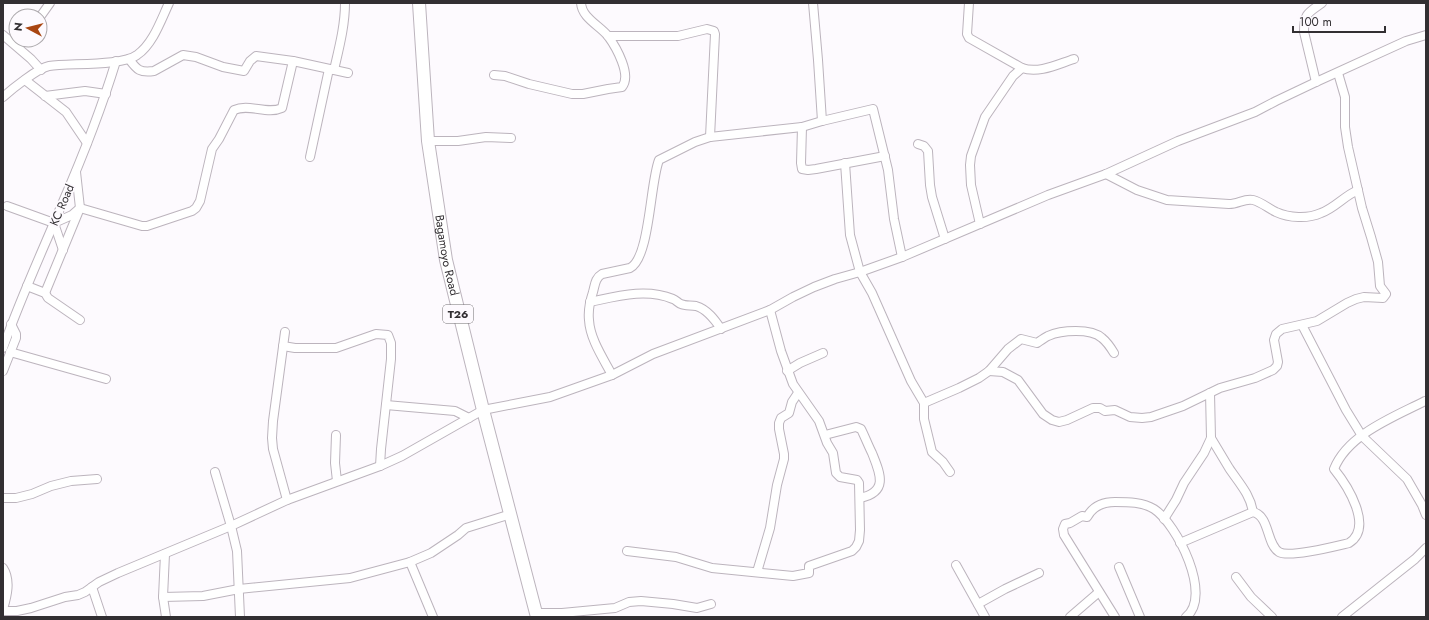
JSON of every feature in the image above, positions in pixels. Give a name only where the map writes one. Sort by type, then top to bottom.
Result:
[{"type":"highway","name":"Bagamoyo Road","points":[[419,3],[428,141],[446,260],[482,410],[511,514],[542,615]]},
{"type":"street","points":[[3,97],[17,84],[48,66],[116,61],[137,56],[149,42],[169,3]]},
{"type":"street","points":[[310,157],[331,69],[340,43],[345,13],[344,3]]},
{"type":"street","points":[[494,75],[505,76],[529,84],[572,94],[583,94],[622,87],[624,84],[625,70],[621,59],[608,36],[583,12],[581,3]]},
{"type":"street","points":[[813,3],[822,121]]},
{"type":"street","points":[[969,3],[969,38],[1022,68],[1027,70],[1039,70],[1074,59]]},
{"type":"street","points":[[1316,82],[1304,32],[1304,24],[1306,17],[1311,10],[1322,3]]},
{"type":"street","points":[[608,36],[678,36],[707,29],[714,31],[710,137]]},
{"type":"street","points":[[3,568],[7,574],[8,583],[3,610],[17,611],[64,597],[78,595],[99,582],[118,573],[231,526],[287,500],[380,466],[402,456],[482,410],[550,397],[612,375],[653,354],[770,310],[793,296],[814,287],[902,257],[945,240],[1048,194],[1106,174],[1178,141],[1255,112],[1276,100],[1406,41],[1426,35]]},
{"type":"street","points":[[24,48],[41,70]]},
{"type":"street","points":[[129,59],[138,70],[149,72],[154,71],[184,55],[196,57],[223,67],[244,71],[252,58],[256,56],[293,61],[348,73]]},
{"type":"street","name":"KC Road","points":[[3,371],[11,324],[76,171],[106,94],[116,61]]},
{"type":"street","points":[[80,208],[142,226],[147,226],[192,211],[196,208],[200,201],[212,149],[234,110],[241,108],[278,110],[282,108],[293,61]]},
{"type":"street","points":[[980,224],[972,192],[970,165],[971,156],[988,112],[1012,76],[1022,68]]},
{"type":"street","points":[[989,371],[1003,372],[1018,380],[1043,414],[1052,420],[1059,422],[1093,408],[1100,408],[1105,411],[1115,410],[1130,417],[1151,417],[1182,406],[1220,388],[1255,378],[1273,370],[1277,366],[1278,362],[1274,342],[1276,334],[1282,329],[1317,321],[1356,299],[1364,297],[1385,297],[1386,294],[1380,286],[1376,256],[1348,147],[1345,127],[1345,97],[1338,73]]},
{"type":"street","points":[[25,80],[69,115],[86,143]]},
{"type":"street","points":[[45,96],[85,91],[106,94]]},
{"type":"street","points":[[612,375],[601,355],[588,321],[590,302],[596,280],[599,276],[606,272],[630,268],[637,262],[643,247],[659,160],[695,142],[710,137],[802,127],[873,109],[885,156],[894,219],[902,257]]},
{"type":"street","points":[[802,127],[802,169],[816,169],[885,156]]},
{"type":"street","points":[[428,141],[458,141],[486,137],[511,138]]},
{"type":"street","points":[[918,144],[926,148],[928,152],[932,197],[945,240]]},
{"type":"street","points":[[845,163],[850,236],[860,272],[872,293],[912,381],[924,402],[924,419],[932,452],[943,462],[950,472]]},
{"type":"street","points":[[45,293],[80,208],[76,171]]},
{"type":"street","points":[[1106,174],[1137,190],[1167,200],[1229,204],[1252,200],[1276,212],[1290,216],[1303,217],[1322,213],[1350,193],[1358,190]]},
{"type":"street","points":[[7,206],[54,223],[72,215],[80,208]]},
{"type":"street","points":[[54,223],[63,250]]},
{"type":"street","points":[[27,286],[45,293],[48,298],[80,320]]},
{"type":"street","points":[[590,302],[627,294],[654,294],[675,299],[682,305],[697,306],[708,313],[721,329]]},
{"type":"street","points":[[626,551],[676,557],[712,568],[793,576],[809,573],[810,566],[852,551],[856,547],[859,541],[860,530],[859,484],[856,480],[838,476],[833,453],[819,421],[798,393],[787,371],[770,310]]},
{"type":"street","points":[[1302,324],[1362,436],[1407,479],[1426,515]]},
{"type":"street","points":[[924,402],[979,378],[989,371],[1008,349],[1021,339],[1037,343],[1048,336],[1062,332],[1076,331],[1096,334],[1102,337],[1114,353]]},
{"type":"street","points":[[285,332],[272,438],[273,449],[287,500]]},
{"type":"street","points":[[283,346],[295,348],[336,348],[376,334],[388,335],[391,343],[391,359],[380,466]]},
{"type":"street","points":[[7,350],[106,380]]},
{"type":"street","points":[[787,371],[800,363],[823,353]]},
{"type":"street","points":[[757,572],[770,528],[778,480],[784,459],[779,424],[782,418],[789,413],[792,402],[798,393]]},
{"type":"street","points":[[1164,519],[1169,514],[1184,483],[1204,453],[1211,438],[1210,393]]},
{"type":"street","points":[[1180,543],[1253,512],[1258,513],[1276,548],[1279,552],[1284,554],[1295,554],[1349,543],[1355,539],[1359,530],[1355,503],[1334,469],[1340,457],[1362,436],[1389,419],[1425,401]]},
{"type":"street","points":[[386,405],[455,412],[469,418]]},
{"type":"street","points":[[824,435],[859,427],[861,429],[880,476],[876,491],[868,496],[860,498]]},
{"type":"street","points":[[336,435],[335,463],[337,481]]},
{"type":"street","points":[[1211,438],[1246,493],[1252,504],[1253,512]]},
{"type":"street","points":[[215,472],[237,551],[240,617]]},
{"type":"street","points":[[3,498],[16,498],[71,481],[97,479]]},
{"type":"street","points":[[1115,617],[1064,535],[1063,529],[1065,524],[1070,523],[1082,516],[1087,517],[1089,513],[1105,502],[1141,504],[1155,510],[1171,528],[1180,543],[1195,579],[1196,595],[1191,616]]},
{"type":"street","points":[[163,597],[203,596],[239,589],[350,578],[410,562],[431,553],[470,526],[511,514]]},
{"type":"street","points":[[1342,617],[1415,559],[1426,548]]},
{"type":"street","points":[[165,554],[163,597],[166,617]]},
{"type":"street","points":[[410,562],[433,617]]},
{"type":"street","points":[[956,565],[984,617]]},
{"type":"street","points":[[1119,568],[1140,617]]},
{"type":"street","points":[[978,604],[1039,573]]},
{"type":"street","points":[[1236,577],[1250,597],[1272,617]]},
{"type":"street","points":[[92,587],[102,617]]},
{"type":"street","points":[[1070,617],[1099,592]]},
{"type":"street","points":[[542,615],[615,608],[629,602],[641,601],[697,608],[711,604]]}]
